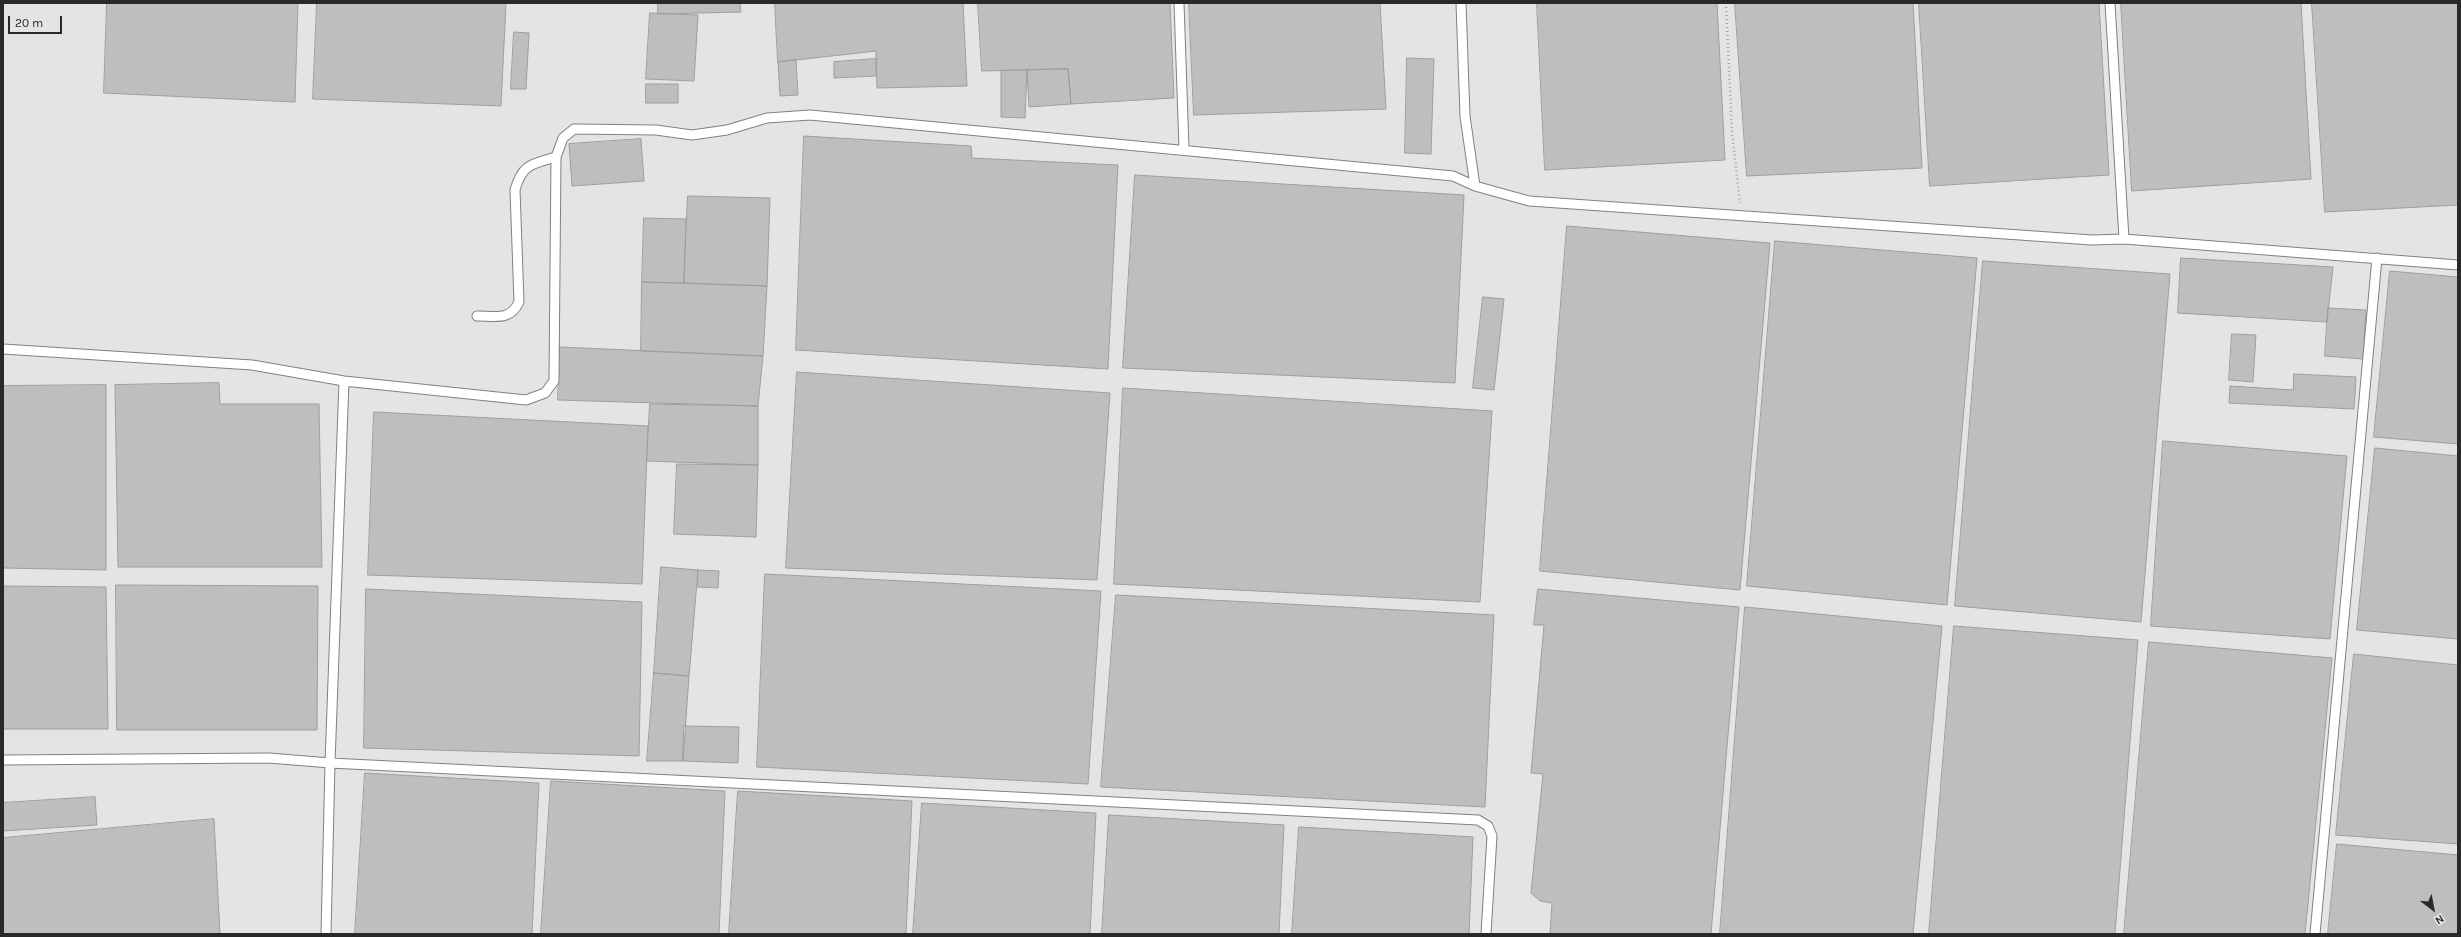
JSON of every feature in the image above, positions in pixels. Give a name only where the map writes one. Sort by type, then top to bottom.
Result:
[{"type":"lane","points":[[1179,3],[1184,149]]},
{"type":"lane","points":[[1461,3],[1465,116],[1475,186]]},
{"type":"lane","points":[[2110,3],[2124,240]]},
{"type":"lane","points":[[3,349],[252,365],[344,381],[526,400],[545,393],[554,381],[556,157],[563,138],[574,129],[656,130],[692,135],[727,130],[767,118],[810,115],[1184,149],[1453,176],[1475,186],[1529,201],[2092,240],[2124,240],[2458,265]]},
{"type":"lane","points":[[477,316],[508,316],[515,311],[519,302],[515,190],[519,176],[528,166],[556,157]]},
{"type":"lane","points":[[2315,934],[2377,258]]},
{"type":"lane","points":[[326,934],[330,763],[344,381]]},
{"type":"lane","points":[[3,760],[269,758],[330,763],[1478,820],[1488,826],[1492,836],[1486,934]]},
{"type":"path","points":[[1726,3],[1732,132],[1741,216]]},
{"type":"building","points":[[107,3],[298,3],[295,102],[104,93]]},
{"type":"building","points":[[317,3],[506,3],[501,106],[313,99]]},
{"type":"building","points":[[658,3],[740,3],[741,12],[658,14]]},
{"type":"building","points":[[775,3],[963,3],[967,86],[877,88],[876,51],[778,62]]},
{"type":"building","points":[[978,3],[1170,3],[1174,98],[1071,104],[1068,69],[982,71]]},
{"type":"building","points":[[1189,3],[1380,3],[1386,109],[1194,115]]},
{"type":"building","points":[[1537,3],[1717,3],[1725,160],[1545,170]]},
{"type":"building","points":[[1735,3],[1913,3],[1922,168],[1747,176]]},
{"type":"building","points":[[1919,3],[2099,3],[2109,175],[1930,186]]},
{"type":"building","points":[[2121,3],[2301,3],[2311,179],[2132,191]]},
{"type":"building","points":[[2312,3],[2458,3],[2458,205],[2325,212]]},
{"type":"building","points":[[650,13],[698,15],[694,81],[646,79]]},
{"type":"building","points":[[514,32],[529,33],[526,89],[511,89]]},
{"type":"building","points":[[1407,58],[1434,59],[1431,154],[1405,153]]},
{"type":"building","points":[[876,59],[876,76],[834,78],[834,62]]},
{"type":"building","points":[[796,60],[798,95],[780,96],[778,62]]},
{"type":"building","points":[[1068,69],[1071,104],[1029,107],[1027,70]]},
{"type":"building","points":[[1027,70],[1025,118],[1001,117],[1001,71]]},
{"type":"building","points":[[646,84],[678,84],[678,103],[646,103]]},
{"type":"building","points":[[804,136],[971,146],[972,158],[1118,165],[1108,369],[796,350]]},
{"type":"building","points":[[641,139],[644,181],[572,186],[569,144]]},
{"type":"building","points":[[1135,175],[1464,195],[1455,383],[1123,368]]},
{"type":"building","points":[[688,196],[770,198],[767,286],[684,283]]},
{"type":"building","points":[[644,218],[686,219],[684,283],[642,282]]},
{"type":"building","points":[[1567,226],[1770,243],[1740,590],[1540,571]]},
{"type":"building","points":[[1775,241],[1977,258],[1947,605],[1747,586]]},
{"type":"building","points":[[2181,258],[2333,267],[2327,322],[2178,313]]},
{"type":"building","points":[[1983,261],[2170,274],[2141,622],[1955,606]]},
{"type":"building","points":[[2390,271],[2458,277],[2458,444],[2374,437]]},
{"type":"building","points":[[642,282],[767,286],[763,356],[641,351]]},
{"type":"building","points":[[1483,297],[1504,299],[1494,390],[1473,388]]},
{"type":"building","points":[[2328,308],[2366,310],[2363,359],[2325,356]]},
{"type":"building","points":[[2232,334],[2256,335],[2253,382],[2229,380]]},
{"type":"building","points":[[560,347],[763,356],[758,406],[558,400]]},
{"type":"building","points":[[797,372],[1110,393],[1097,580],[786,568]]},
{"type":"building","points":[[2294,374],[2356,377],[2354,409],[2229,403],[2230,386],[2293,390]]},
{"type":"building","points":[[219,383],[220,404],[319,404],[322,567],[118,567],[115,385]]},
{"type":"building","points":[[106,385],[106,570],[3,568],[3,386]]},
{"type":"building","points":[[1123,388],[1492,411],[1480,602],[1114,584]]},
{"type":"building","points":[[650,404],[758,406],[758,465],[647,461]]},
{"type":"building","points":[[374,412],[648,426],[642,584],[368,575]]},
{"type":"building","points":[[2163,441],[2347,456],[2330,639],[2151,626]]},
{"type":"building","points":[[2375,448],[2458,456],[2458,639],[2357,630]]},
{"type":"building","points":[[677,464],[758,465],[756,537],[674,534]]},
{"type":"building","points":[[661,567],[698,570],[689,676],[654,673]]},
{"type":"building","points":[[698,570],[719,571],[718,588],[698,587]]},
{"type":"building","points":[[765,574],[1101,591],[1088,784],[757,767]]},
{"type":"building","points":[[116,585],[318,586],[317,730],[117,730]]},
{"type":"building","points":[[3,586],[106,587],[108,729],[3,729]]},
{"type":"building","points":[[366,589],[642,602],[639,756],[364,748]]},
{"type":"building","points":[[1538,589],[1739,607],[1711,934],[1550,934],[1552,903],[1540,901],[1531,893],[1543,774],[1531,773],[1544,625],[1534,625]]},
{"type":"building","points":[[1116,595],[1494,615],[1485,807],[1101,787]]},
{"type":"building","points":[[1745,607],[1942,626],[1913,934],[1720,934]]},
{"type":"building","points":[[1954,626],[2138,640],[2115,934],[1929,934]]},
{"type":"building","points":[[2149,642],[2332,658],[2305,934],[2124,934]]},
{"type":"building","points":[[2354,654],[2458,665],[2458,844],[2336,835]]},
{"type":"building","points":[[654,673],[689,676],[683,761],[647,761]]},
{"type":"building","points":[[684,726],[739,727],[738,763],[683,761]]},
{"type":"building","points":[[365,773],[539,783],[532,934],[355,934]]},
{"type":"building","points":[[551,781],[725,791],[719,934],[541,934]]},
{"type":"building","points":[[738,791],[912,801],[906,934],[729,934]]},
{"type":"building","points":[[95,797],[97,825],[3,831],[3,803]]},
{"type":"building","points":[[922,803],[1096,813],[1090,934],[913,934]]},
{"type":"building","points":[[1109,815],[1284,825],[1279,934],[1102,934]]},
{"type":"building","points":[[214,819],[220,934],[3,934],[3,838]]},
{"type":"building","points":[[1299,827],[1473,837],[1469,934],[1292,934]]},
{"type":"building","points":[[2337,844],[2458,855],[2458,934],[2328,934]]}]
